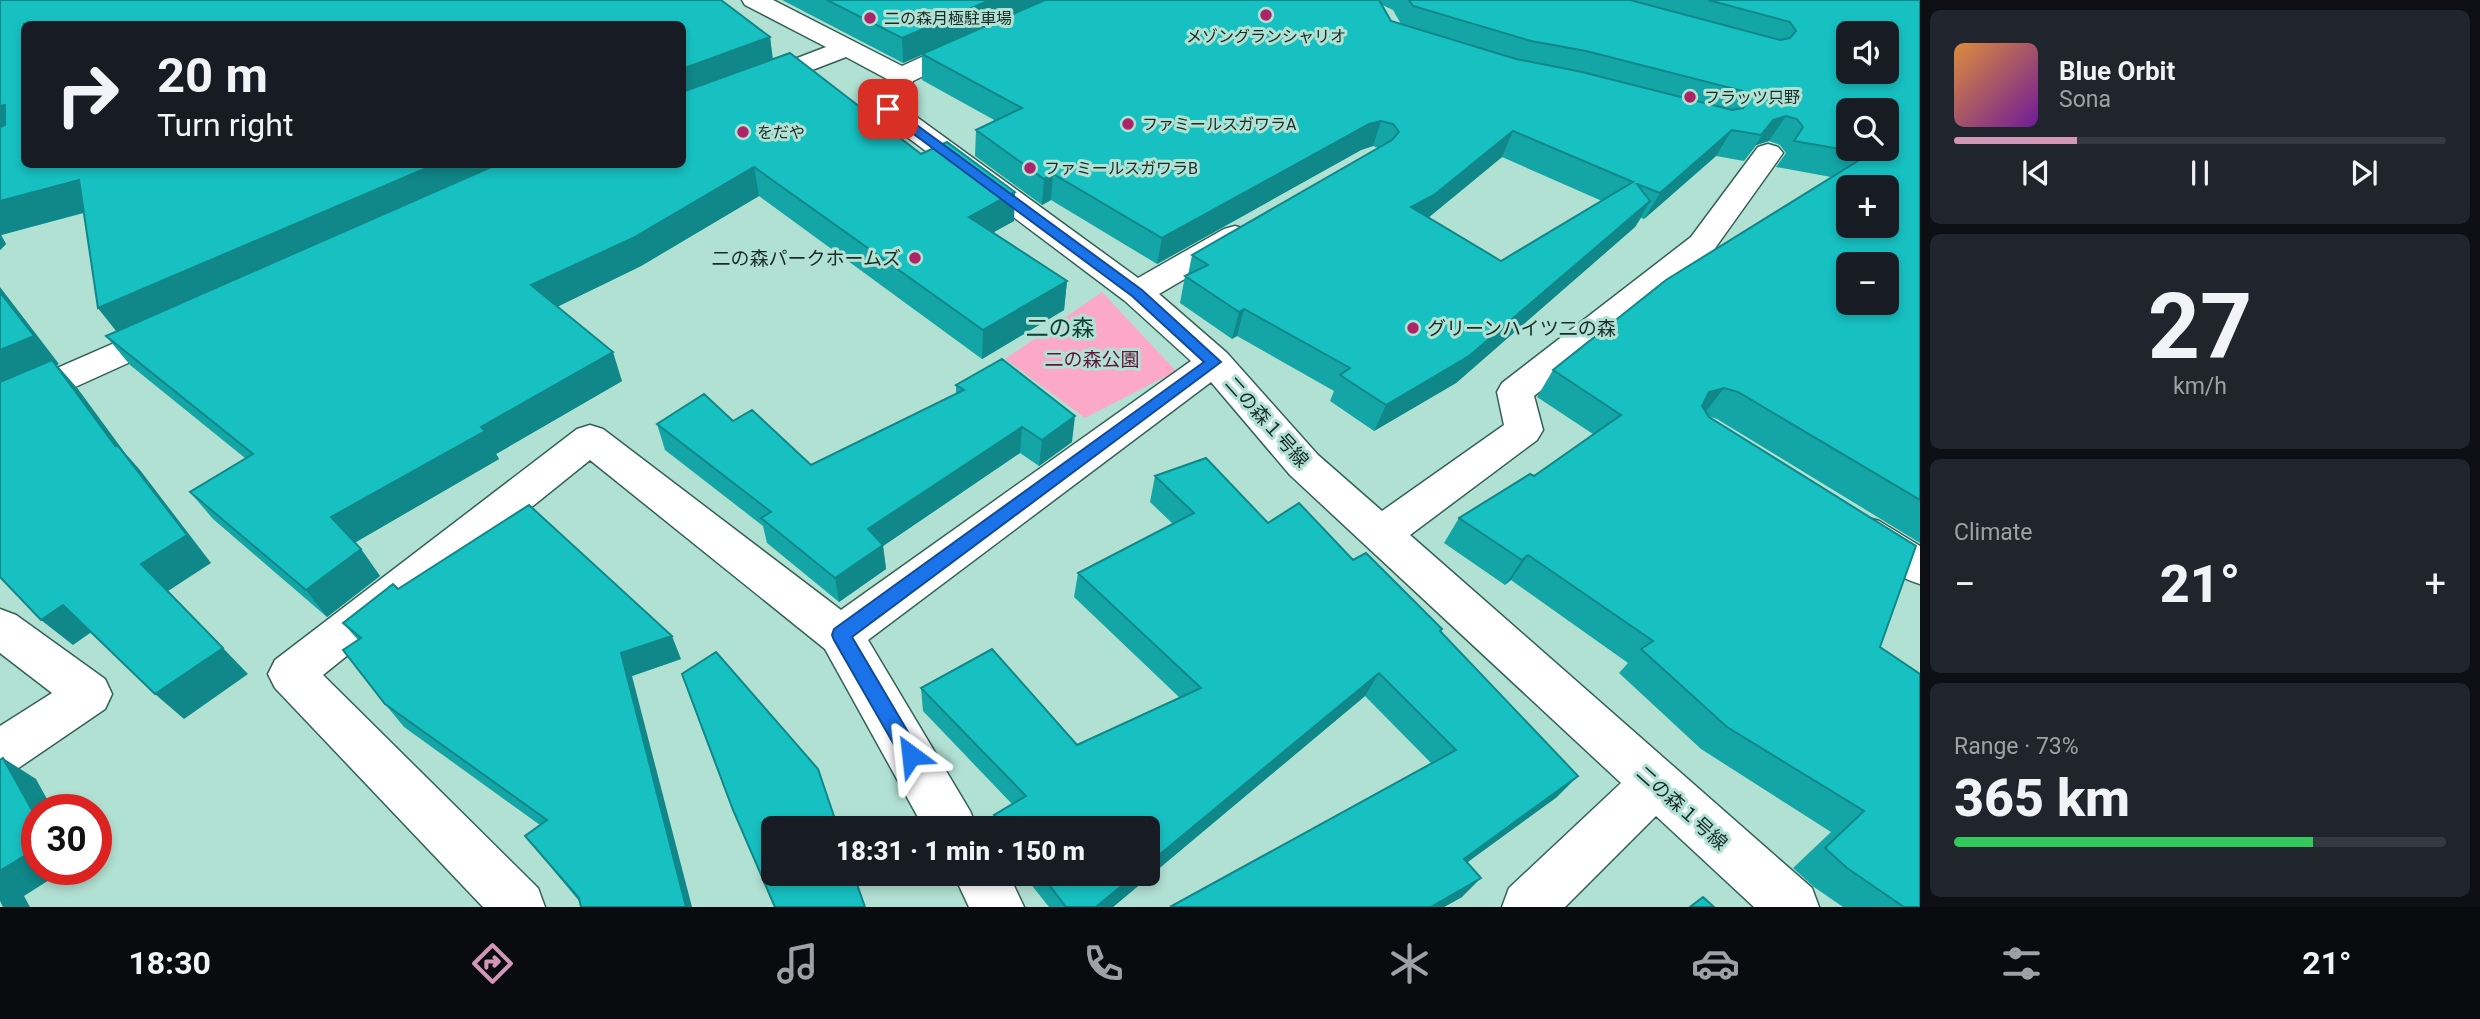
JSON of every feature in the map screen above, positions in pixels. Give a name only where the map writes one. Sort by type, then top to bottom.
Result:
[{"type":"street","points":[[754,0],[902,76],[999,31]]},
{"type":"street","points":[[686,110],[849,47]]},
{"type":"street","name":"二の森１号線","points":[[902,76],[888,109],[1137,293],[1214,362],[1304,465],[1793,907]]},
{"type":"street","points":[[1381,534],[1524,430],[1515,392],[1702,244],[1768,153]]},
{"type":"street","points":[[1137,293],[1255,225]]},
{"type":"street","points":[[0,408],[200,318]]},
{"type":"street","points":[[841,635],[1214,362]]},
{"type":"street","points":[[519,907],[291,674],[590,439],[841,635],[945,816]]},
{"type":"street","points":[[1840,517],[1920,567]]},
{"type":"street","points":[[0,628],[89,694],[0,753]]},
{"type":"street","points":[[1528,907],[1654,784]]},
{"type":"street","points":[[986,886],[998,907]]},
{"type":"green space","name":"二の森公園","points":[[1102,292],[1176,371],[1085,418],[1005,359]]},
{"type":"building","points":[[0,0],[721,0],[770,37],[686,68],[686,21],[21,21],[21,168],[427,168],[98,308],[79,180],[0,201],[0,127],[5,125],[5,105],[0,106]]},
{"type":"building","points":[[827,0],[990,0],[902,38]]},
{"type":"building","points":[[1045,0],[1379,0],[1391,21],[1516,59],[1582,72],[1732,110],[1743,108],[1749,101],[1743,91],[1586,51],[1531,41],[1413,6],[1409,0],[1630,0],[1780,40],[1790,38],[1796,31],[1790,22],[1708,0],[1920,0],[1920,500],[1738,392],[1724,388],[1709,392],[1702,406],[1709,417],[1916,546],[1880,647],[1920,674],[1920,907],[1904,907],[1847,868],[1825,848],[1864,811],[1727,727],[1641,649],[1653,641],[1528,555],[1522,560],[1459,518],[1530,474],[1534,476],[1621,415],[1553,370],[1666,280],[1858,161],[1899,161],[1899,98],[1836,98],[1836,148],[1794,141],[1803,127],[1797,119],[1786,116],[1773,120],[1761,135],[1732,130],[1660,193],[1637,184],[1650,201],[1469,356],[1386,405],[1340,375],[1350,368],[1244,309],[1239,312],[1185,276],[1208,265],[1192,255],[1392,140],[1399,132],[1393,124],[1381,121],[1369,124],[1162,238],[1053,174],[1044,179],[976,130],[1022,108],[922,54]],"holes":[[[1513,131],[1633,182],[1501,261],[1411,207],[1434,195]]]},
{"type":"building","points":[[790,53],[921,154],[947,142],[1015,192],[969,217],[1067,281],[983,330],[754,167],[633,238],[531,285],[613,352],[481,427],[485,431],[331,517],[361,549],[306,590],[190,492],[253,454],[106,336],[489,168],[686,168],[686,91]]},
{"type":"building","points":[[0,292],[34,336],[0,350]]},
{"type":"building","points":[[1002,359],[1075,416],[1042,440],[1022,427],[868,529],[883,545],[835,578],[761,518],[771,512],[657,424],[704,394],[733,421],[752,410],[811,465],[964,390],[956,385]]},
{"type":"building","points":[[52,360],[116,447],[115,442],[187,535],[141,564],[223,648],[155,694],[63,605],[41,620],[0,577],[0,382]]},
{"type":"building","points":[[1206,458],[1268,523],[1299,503],[1353,560],[1366,553],[1442,629],[1440,631],[1578,776],[1464,859],[1481,878],[1431,907],[1170,907],[1456,750],[1379,673],[1160,854],[1160,816],[995,816],[1026,796],[921,688],[992,649],[1077,745],[1201,688],[1078,573],[1194,513],[1155,476]]},
{"type":"building","points":[[529,505],[672,636],[621,653],[686,907],[581,907],[579,898],[525,836],[547,820],[385,704],[343,650],[361,638],[343,623],[393,584],[398,589]]},
{"type":"building","points":[[716,652],[818,769],[834,816],[761,816],[761,875],[733,810],[682,674]]},
{"type":"building","points":[[3,758],[23,794],[21,858],[0,871],[0,760]]},
{"type":"building","points":[[766,886],[858,886],[865,907],[775,907]]},
{"type":"building","points":[[1050,886],[1121,886],[1096,907],[1066,907]]},
{"type":"building","points":[[1703,897],[1714,907],[1690,907]]},
{"type":"place","name":"メゾングランシャリオ","points":[[1266,15]]},
{"type":"place","name":"二の森月極駐車場","points":[[870,18]]},
{"type":"place","name":"フラッツ只野","points":[[1690,97]]},
{"type":"place","name":"ファミールスガワラA","points":[[1128,124]]},
{"type":"place","name":"をだや","points":[[743,132]]},
{"type":"place","name":"ファミールスガワラB","points":[[1030,168]]},
{"type":"place","name":"二の森パークホームズ","points":[[915,258]]},
{"type":"place","name":"グリーンハイツ二の森","points":[[1413,328]]},
{"type":"district","name":"二の森","points":[[1060,328]]},
{"type":"route","points":[[888,109],[1137,293],[1214,362],[841,635],[911,755]]}]
